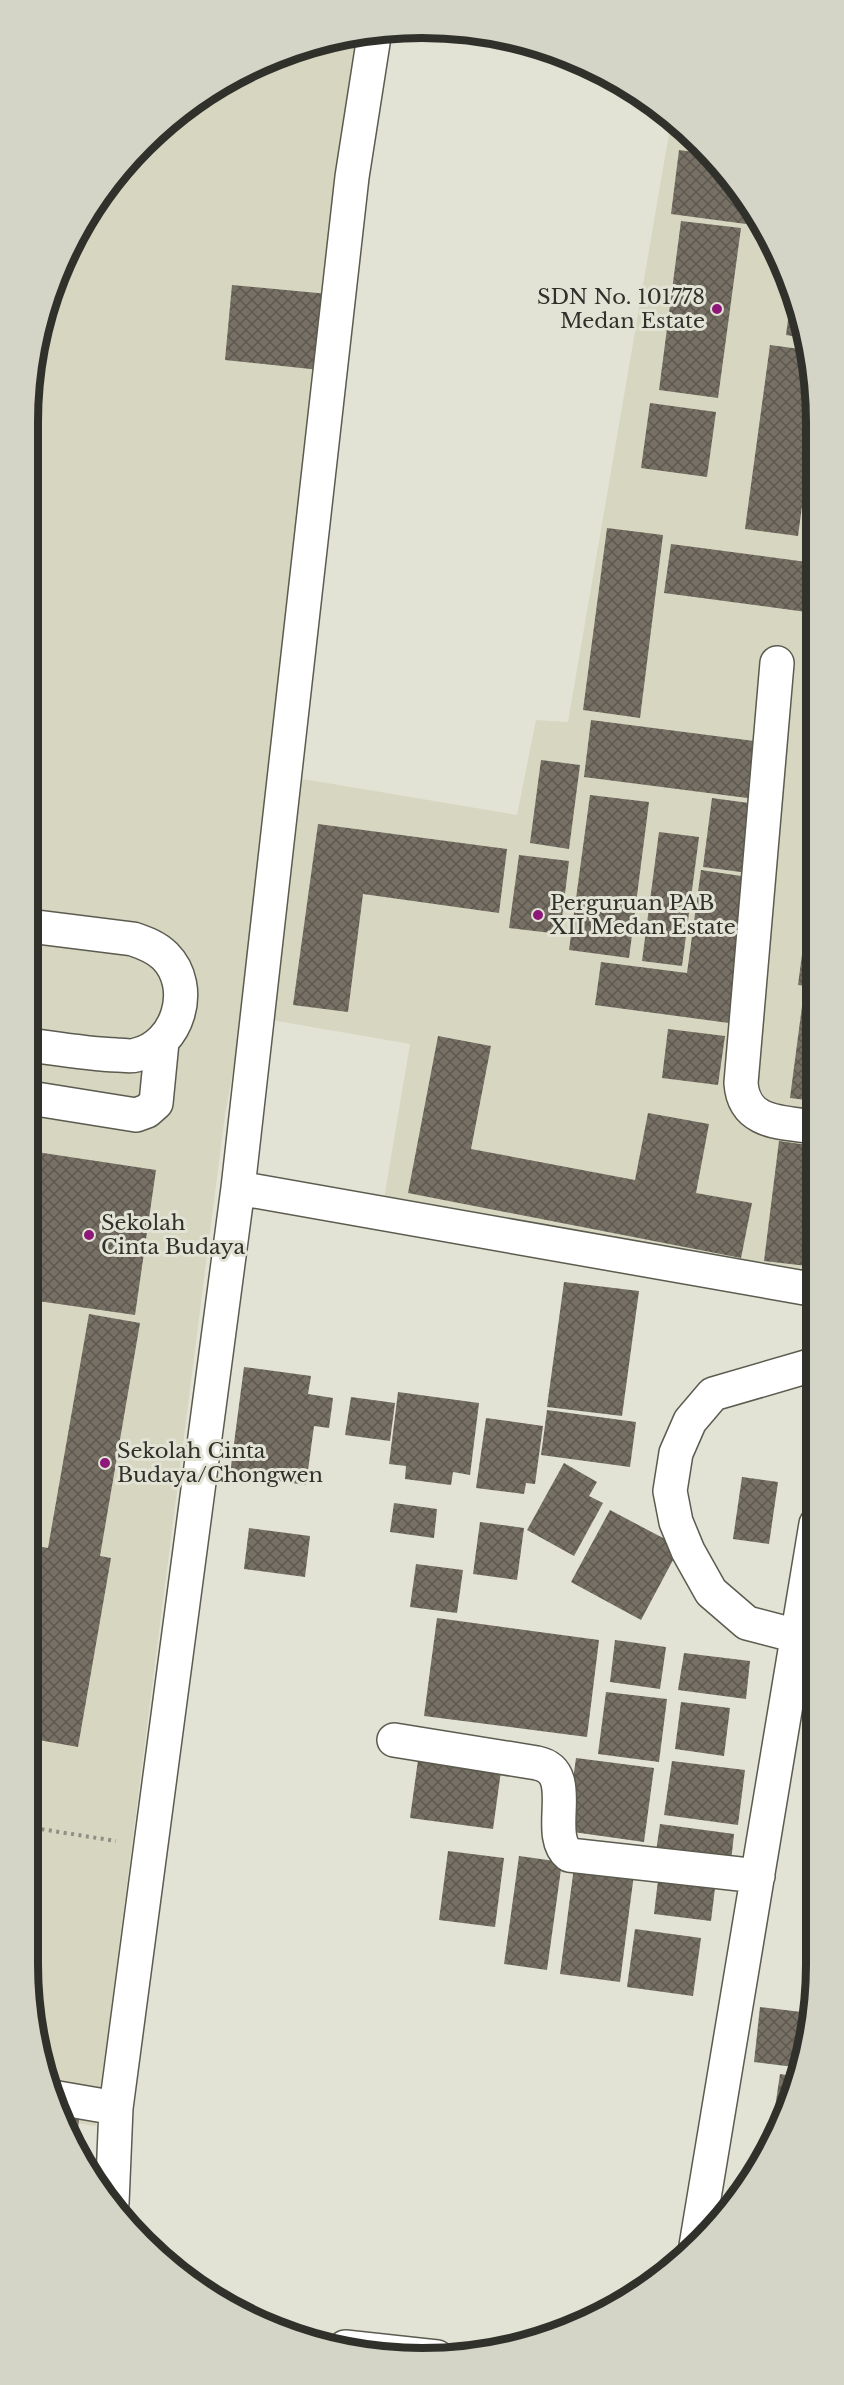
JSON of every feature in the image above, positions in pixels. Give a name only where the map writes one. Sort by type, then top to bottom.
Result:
[{"type":"street","points":[[113,2191],[116,2108],[238,1188],[352,177],[373,41]]},
{"type":"street","points":[[777,663],[742,1071],[742,1097],[758,1115],[767,1119],[806,1126]]},
{"type":"street","points":[[38,927],[133,939],[145,943],[166,957],[178,976],[182,995],[177,1020],[162,1042],[156,1103],[142,1114],[136,1115],[38,1099]]},
{"type":"street","points":[[38,1046],[135,1055],[162,1042]]},
{"type":"street","points":[[238,1188],[806,1288]]},
{"type":"street","points":[[797,1636],[747,1623],[711,1592],[688,1551],[676,1522],[670,1491],[676,1453],[690,1421],[713,1394],[806,1367]]},
{"type":"street","points":[[699,2230],[806,1583]]},
{"type":"street","points":[[394,1740],[537,1763],[550,1768],[558,1780],[561,1844],[569,1855],[758,1876]]},
{"type":"street","points":[[63,2099],[116,2108]]},
{"type":"path","points":[[38,1829],[149,1847]]},
{"type":"shaded area","points":[[390,39],[285,776],[517,815],[536,720],[568,722],[670,128],[694,150],[727,188],[742,208],[767,252],[793,322],[806,397],[806,1290],[382,1211],[410,1044],[243,1015],[225,1115],[96,2126],[72,2123],[67,2110],[58,2087],[45,2038],[38,1988],[38,397],[41,372],[58,298],[77,252],[102,208],[150,150],[208,102],[252,77],[322,51]]},
{"type":"building","points":[[679,150],[696,152],[727,188],[747,217],[746,224],[671,214]]},
{"type":"building","points":[[681,221],[741,228],[718,398],[659,390]]},
{"type":"building","points":[[232,285],[328,294],[320,370],[225,360]]},
{"type":"building","points":[[789,310],[797,337],[786,335]]},
{"type":"building","points":[[770,345],[799,349],[806,397],[806,476],[798,536],[745,529]]},
{"type":"building","points":[[650,403],[716,412],[707,477],[641,468]]},
{"type":"building","points":[[607,528],[663,535],[640,718],[583,710]]},
{"type":"building","points":[[671,544],[806,562],[806,612],[664,593]]},
{"type":"building","points":[[591,720],[762,742],[755,799],[584,777]]},
{"type":"building","points":[[541,760],[580,765],[569,849],[530,843]]},
{"type":"building","points":[[590,795],[649,802],[629,958],[569,950]]},
{"type":"building","points":[[712,798],[756,804],[748,873],[703,867]]},
{"type":"building","points":[[318,824],[507,849],[499,913],[363,894],[348,1012],[293,1005]]},
{"type":"building","points":[[659,832],[699,837],[682,966],[642,961]]},
{"type":"building","points":[[519,855],[569,861],[560,934],[509,928]]},
{"type":"building","points":[[701,870],[748,877],[729,1023],[595,1005],[601,962],[687,973]]},
{"type":"building","points":[[806,924],[806,986],[798,985]]},
{"type":"building","points":[[804,991],[806,991],[806,1100],[790,1098]]},
{"type":"building","points":[[668,1029],[725,1036],[718,1085],[662,1078]]},
{"type":"building","points":[[438,1036],[491,1046],[471,1149],[635,1180],[648,1113],[709,1124],[696,1193],[752,1203],[741,1258],[408,1193]]},
{"type":"building","points":[[779,1141],[806,1145],[806,1266],[764,1261]]},
{"type":"building","name":"Sekolah Cinta Budaya","points":[[38,1152],[156,1170],[135,1315],[38,1301]]},
{"type":"building","points":[[564,1282],[639,1291],[622,1416],[547,1407]]},
{"type":"building","points":[[89,1314],[140,1323],[100,1556],[111,1558],[78,1747],[38,1740],[38,1546],[48,1548]]},
{"type":"building","points":[[244,1367],[311,1376],[308,1394],[333,1398],[329,1428],[314,1426],[306,1485],[230,1474]]},
{"type":"building","points":[[398,1392],[479,1403],[470,1475],[453,1472],[451,1485],[405,1479],[406,1466],[389,1464]]},
{"type":"building","points":[[351,1397],[395,1403],[390,1441],[345,1435]]},
{"type":"building","points":[[547,1410],[636,1422],[630,1467],[541,1455]]},
{"type":"building","points":[[486,1418],[543,1426],[535,1484],[526,1483],[524,1494],[476,1488]]},
{"type":"building","points":[[564,1463],[597,1482],[589,1496],[603,1503],[574,1556],[527,1530]]},
{"type":"building","points":[[742,1477],[778,1482],[769,1544],[733,1539]]},
{"type":"building","points":[[394,1503],[437,1509],[434,1538],[390,1532]]},
{"type":"building","points":[[610,1510],[680,1547],[641,1620],[571,1582]]},
{"type":"building","points":[[480,1522],[524,1528],[517,1580],[473,1574]]},
{"type":"building","points":[[249,1528],[310,1536],[305,1577],[244,1569]]},
{"type":"building","points":[[416,1564],[463,1570],[457,1613],[410,1607]]},
{"type":"building","points":[[437,1618],[599,1640],[587,1737],[424,1716]]},
{"type":"building","points":[[615,1640],[666,1647],[660,1689],[610,1682]]},
{"type":"building","points":[[684,1653],[750,1661],[746,1699],[678,1690]]},
{"type":"building","points":[[606,1692],[667,1699],[659,1762],[598,1754]]},
{"type":"building","points":[[681,1702],[730,1708],[724,1756],[675,1749]]},
{"type":"building","points":[[576,1758],[654,1768],[644,1842],[566,1831]]},
{"type":"building","points":[[418,1760],[501,1771],[493,1829],[410,1818]]},
{"type":"building","points":[[672,1761],[745,1770],[738,1825],[664,1815]]},
{"type":"building","points":[[660,1824],[734,1834],[731,1862],[656,1852]]},
{"type":"building","points":[[448,1851],[504,1858],[495,1927],[439,1920]]},
{"type":"building","points":[[519,1856],[562,1862],[547,1970],[504,1964]]},
{"type":"building","points":[[574,1867],[634,1874],[620,1982],[560,1974]]},
{"type":"building","points":[[658,1880],[715,1888],[711,1921],[654,1914]]},
{"type":"building","points":[[635,1929],[701,1938],[693,1996],[627,1987]]},
{"type":"building","points":[[760,2007],[803,2012],[792,2067],[754,2062]]},
{"type":"building","points":[[780,2074],[789,2076],[786,2087],[774,2118]]},
{"type":"building","points":[[81,2105],[77,2134],[77,2133],[67,2110]]},
{"type":"place","name":"SDN No. 101778 Medan Estate","points":[[717,309]]},
{"type":"place","name":"Perguruan PAB XII Medan Estate","points":[[538,915]]},
{"type":"place","name":"Sekolah Cinta Budaya","points":[[89,1235]]},
{"type":"place","name":"Sekolah Cinta Budaya/Chongwen","points":[[105,1463]]}]
